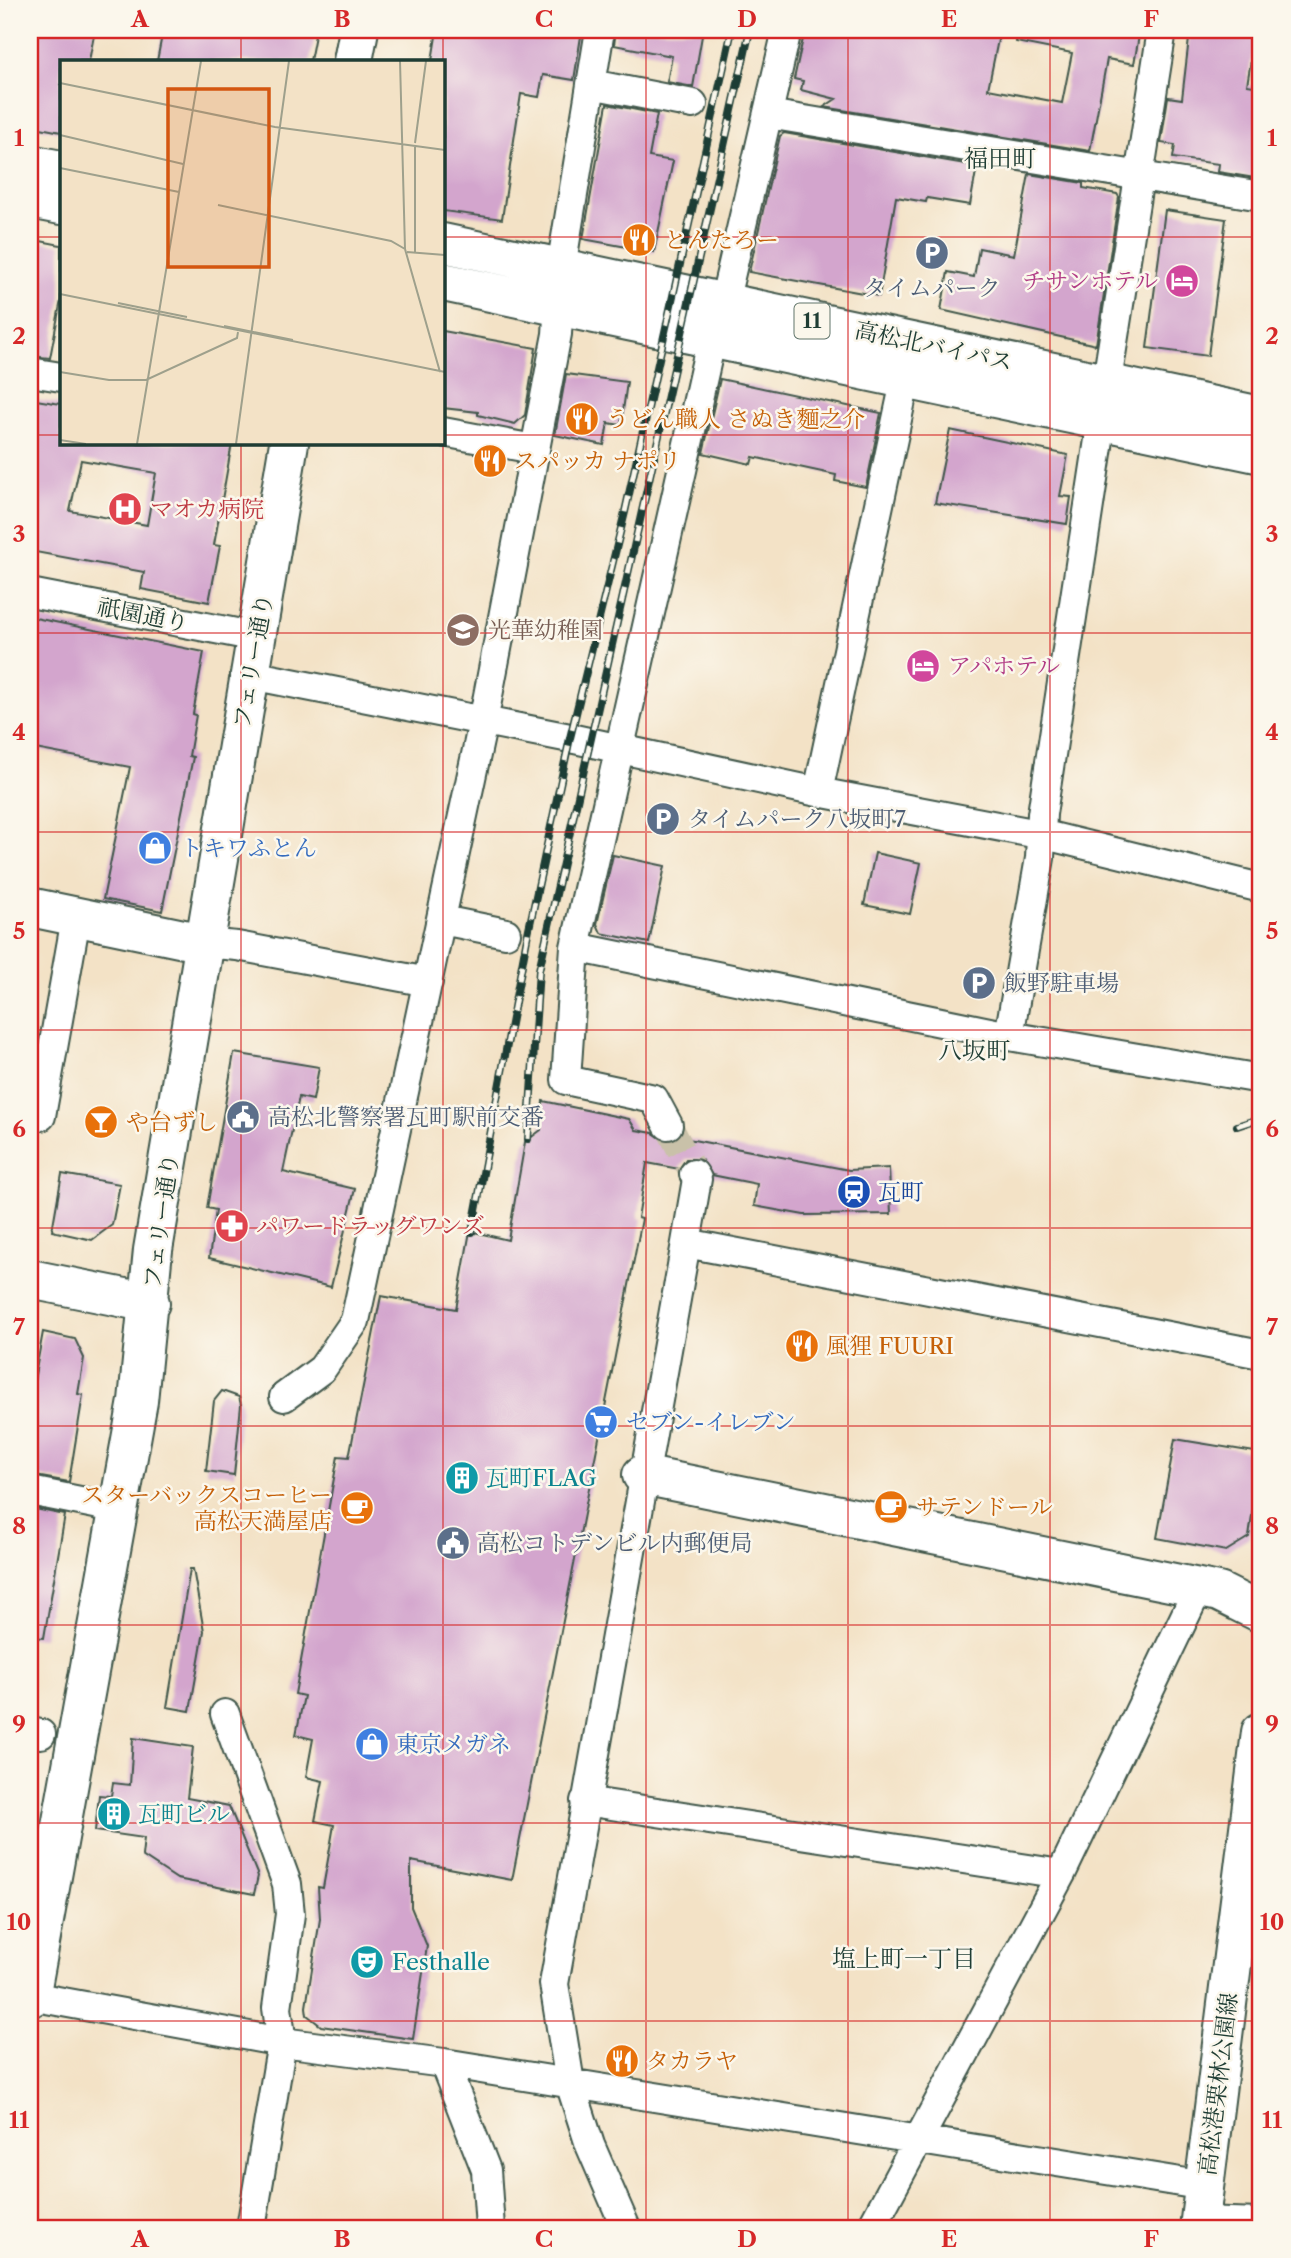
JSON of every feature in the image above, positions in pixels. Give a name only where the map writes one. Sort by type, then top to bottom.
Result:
[{"type":"main road","points":[[353,60],[359,30]]},
{"type":"main road","points":[[30,164],[60,170]]},
{"type":"main road","points":[[30,199],[60,205]]},
{"type":"main road","name":"高松北バイパス","points":[[444,243],[561,268],[718,320],[906,377],[1261,454]]},
{"type":"main road","name":"高松北バイパス","points":[[444,282],[559,306],[718,320],[1107,381],[1261,416]]},
{"type":"main road","name":"フェリー通り","points":[[30,1997],[73,1746],[120,1509],[140,1390],[153,1250],[289,444]]},
{"type":"main road","points":[[30,907],[203,943]]},
{"type":"main road","points":[[30,1279],[150,1303]]},
{"type":"main road","points":[[642,1475],[1219,1591],[1261,1614]]},
{"type":"main road","name":"高松港栗林公園線","points":[[1201,2212],[1261,1732]]},
{"type":"street","points":[[284,1397],[322,1369],[355,1321],[483,722],[556,334],[561,268],[600,30]]},
{"type":"street","points":[[668,1125],[654,1099],[566,1080],[575,947],[618,748],[787,30]]},
{"type":"street","points":[[1107,381],[1162,30]]},
{"type":"street","points":[[591,84],[693,104]]},
{"type":"street","points":[[768,114],[1261,196]]},
{"type":"street","points":[[30,372],[60,377]]},
{"type":"street","points":[[818,792],[906,377]]},
{"type":"street","points":[[1009,1035],[1042,835],[1042,814],[1102,420]]},
{"type":"street","points":[[444,432],[534,449]]},
{"type":"street","name":"祇園通り","points":[[30,593],[257,637]]},
{"type":"street","points":[[251,675],[618,748],[818,792],[1042,835],[1261,888]]},
{"type":"street","points":[[30,1114],[41,1116],[40,1056],[76,918]]},
{"type":"street","points":[[442,920],[506,933]]},
{"type":"street","points":[[203,943],[237,946],[428,982]]},
{"type":"street","points":[[575,947],[1009,1035],[1261,1079]]},
{"type":"street","points":[[626,2228],[590,2145],[570,2083],[554,1984],[642,1475],[686,1243],[697,1179],[694,1174]]},
{"type":"street","points":[[686,1243],[1261,1354]]},
{"type":"street","points":[[30,1491],[120,1509]]},
{"type":"street","points":[[872,2228],[916,2140],[1060,1874],[1199,1587]]},
{"type":"street","points":[[225,1714],[287,1884],[290,1914],[277,2008],[282,2042],[251,2228]]},
{"type":"street","points":[[585,1801],[1060,1874]]},
{"type":"street","points":[[30,1997],[282,2042],[444,2063],[916,2140],[1201,2212],[1261,2223]]},
{"type":"street","points":[[444,2063],[486,2170],[490,2228]]},
{"type":"building","points":[[30,30],[95,30],[89,60],[60,60],[60,132],[30,126]]},
{"type":"building","points":[[163,30],[180,30],[226,39],[228,30],[316,30],[310,60],[157,60]]},
{"type":"building","points":[[437,30],[582,30],[574,80],[543,75],[539,97],[521,94],[502,219],[444,211],[444,60],[432,60]]},
{"type":"building","points":[[616,30],[703,30],[693,87],[667,82],[672,56],[614,45]]},
{"type":"building","points":[[805,30],[1000,30],[988,89],[1062,103],[1072,53],[1016,42],[1017,30],[1140,30],[1134,64],[1107,59],[1090,151],[824,107],[836,99],[801,90],[803,81],[794,79]]},
{"type":"building","points":[[1190,30],[1256,30],[1247,85],[1261,87],[1261,179],[1218,172],[1219,164],[1173,158],[1175,145],[1161,143],[1168,97],[1182,99]]},
{"type":"building","points":[[607,104],[657,114],[649,157],[673,161],[654,252],[583,239]]},
{"type":"building","points":[[784,133],[977,166],[970,205],[927,198],[926,202],[896,197],[879,296],[749,272],[780,136]]},
{"type":"building","points":[[1029,174],[1083,183],[1083,188],[1117,194],[1119,197],[1096,345],[941,310],[948,272],[974,277],[979,248],[1014,255]]},
{"type":"building","points":[[1165,210],[1226,219],[1208,356],[1147,348]]},
{"type":"building","points":[[30,239],[60,245],[60,305],[50,358],[30,356]]},
{"type":"building","points":[[444,331],[536,348],[525,415],[515,424],[478,415],[478,412],[444,408]]},
{"type":"building","points":[[566,374],[627,382],[621,425],[608,423],[604,445],[555,435]]},
{"type":"building","points":[[720,379],[881,413],[866,487],[835,481],[836,475],[753,457],[751,464],[703,453]]},
{"type":"building","points":[[30,399],[60,404],[60,444],[232,444],[214,545],[220,546],[209,602],[141,589],[144,572],[30,551]],"holes":[[[81,460],[156,473],[147,525],[70,511]]]},
{"type":"building","points":[[950,430],[1068,455],[1060,496],[1071,497],[1067,524],[935,503]]},
{"type":"building","points":[[30,617],[204,652],[193,714],[196,715],[189,756],[193,757],[162,911],[103,899],[130,767],[30,748]]},
{"type":"building","points":[[875,853],[921,863],[910,914],[864,905]]},
{"type":"building","points":[[613,855],[665,866],[649,943],[601,933],[597,924]]},
{"type":"building","points":[[234,1053],[319,1067],[313,1100],[299,1097],[283,1172],[355,1189],[331,1287],[209,1258],[216,1210],[207,1208]]},
{"type":"building","name":"瓦町FLAG","points":[[543,1101],[629,1119],[636,1130],[653,1133],[667,1142],[678,1137],[849,1170],[889,1168],[891,1214],[804,1215],[754,1206],[757,1184],[712,1175],[701,1159],[686,1159],[679,1169],[647,1163],[638,1218],[642,1219],[512,1880],[411,1861],[411,1907],[427,1946],[413,2039],[321,2026],[307,2015],[306,2007],[320,1919],[318,1887],[323,1888],[334,1825],[315,1821],[323,1781],[306,1777],[313,1739],[296,1735],[304,1696],[295,1694],[338,1456],[349,1457],[381,1296],[456,1309],[470,1231],[508,1240],[525,1142],[541,1130]]},
{"type":"building","points":[[62,1174],[120,1184],[112,1225],[92,1240],[52,1231]]},
{"type":"building","points":[[43,1332],[75,1339],[84,1358],[78,1394],[83,1395],[69,1482],[30,1475],[30,1402]]},
{"type":"building","points":[[222,1391],[239,1397],[241,1405],[234,1475],[206,1471],[214,1401]]},
{"type":"building","points":[[1175,1439],[1261,1453],[1249,1537],[1226,1551],[1157,1538]]},
{"type":"building","points":[[30,1508],[65,1515],[44,1638],[30,1637]]},
{"type":"building","points":[[190,1569],[193,1569],[204,1631],[190,1711],[167,1707]]},
{"type":"building","points":[[133,1738],[193,1747],[187,1798],[229,1806],[258,1876],[254,1894],[177,1879],[142,1856],[144,1838],[95,1831],[99,1795],[111,1796],[113,1783],[130,1785]]},
{"type":"tunnel","points":[[668,1125],[694,1174]]},
{"type":"railway","points":[[472,1232],[527,938],[570,738],[625,512],[732,30]]},
{"type":"railway","points":[[528,1139],[539,970],[750,30]]},
{"type":"railway","points":[[1237,1126],[1261,1118]]},
{"type":"place","name":"とんたろー","points":[[639,240]]},
{"type":"place","name":"タイムパーク","points":[[932,253]]},
{"type":"place","name":"チサンホテル","points":[[1182,281]]},
{"type":"place","name":"うどん職人 さぬき麵之介","points":[[582,419]]},
{"type":"place","name":"スパッカ ナポリ","points":[[490,461]]},
{"type":"place","name":"マオカ病院","points":[[125,509]]},
{"type":"place","name":"光華幼稚園","points":[[463,630]]},
{"type":"place","name":"アパホテル","points":[[923,666]]},
{"type":"place","name":"タイムパーク八坂町7","points":[[663,819]]},
{"type":"place","name":"トキワふとん","points":[[155,848]]},
{"type":"place","name":"飯野駐車場","points":[[979,983]]},
{"type":"place","name":"高松北警察署瓦町駅前交番","points":[[243,1117]]},
{"type":"place","name":"や台ずし","points":[[101,1122]]},
{"type":"place","name":"瓦町","points":[[854,1192]]},
{"type":"place","name":"パワードラッグワンズ","points":[[232,1226]]},
{"type":"place","name":"風狸 FUURI","points":[[802,1346]]},
{"type":"place","name":"セブン-イレブン","points":[[601,1422]]},
{"type":"place","name":"瓦町FLAG","points":[[462,1478]]},
{"type":"place","name":"サテンドール","points":[[891,1507]]},
{"type":"place","name":"スターバックスコーヒー 高松天満屋店","points":[[357,1508]]},
{"type":"place","name":"高松コトデンビル内郵便局","points":[[453,1543]]},
{"type":"place","name":"東京メガネ","points":[[372,1744]]},
{"type":"place","name":"瓦町ビル","points":[[114,1814]]},
{"type":"place","name":"Festhalle","points":[[367,1962]]},
{"type":"place","name":"タカラヤ","points":[[622,2061]]},
{"type":"district","name":"福田町","points":[[1000,159]]},
{"type":"district","name":"八坂町","points":[[974,1051]]},
{"type":"district","name":"塩上町一丁目","points":[[904,1959]]}]
